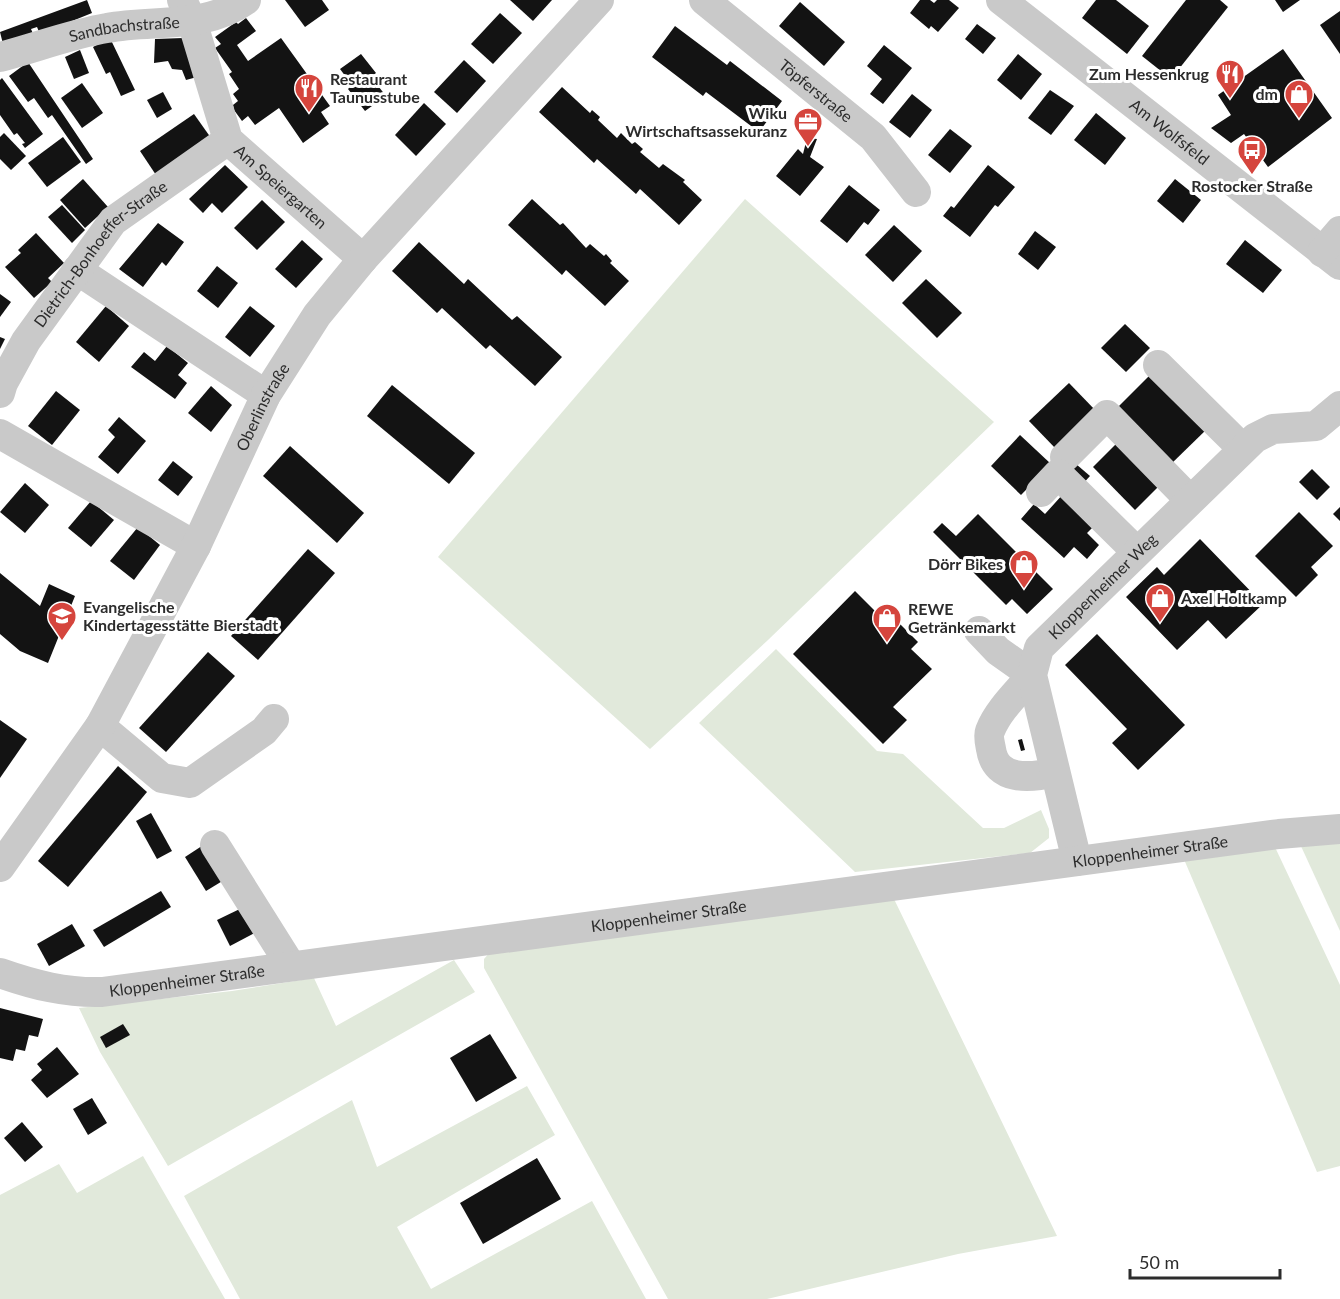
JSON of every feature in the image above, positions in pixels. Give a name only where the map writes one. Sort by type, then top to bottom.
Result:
[{"type":"street","name":"Sandbachstraße","points":[[0,57],[108,27],[187,11],[214,15],[246,0]]},
{"type":"street","name":"Oberlinstraße","points":[[0,867],[100,726],[196,546],[266,395],[317,315],[363,259],[599,0]]},
{"type":"street","name":"Töpferstraße","points":[[704,0],[873,137],[916,192]]},
{"type":"street","name":"Am Wolfsfeld","points":[[1001,0],[1334,249]]},
{"type":"street","name":"Am Speiergarten","points":[[187,11],[228,140],[363,259]]},
{"type":"street","name":"Dietrich-Bonhoeffer-Straße","points":[[0,393],[3,382],[26,341],[113,221],[228,140]]},
{"type":"street","points":[[78,270],[266,395]]},
{"type":"street","points":[[1158,364],[1243,450]]},
{"type":"street","name":"Kloppenheimer Weg","points":[[1077,861],[1032,675],[1039,648],[1190,500],[1265,431],[1316,426],[1340,406]]},
{"type":"street","points":[[1065,457],[1107,415],[1190,500]]},
{"type":"street","points":[[0,434],[196,546]]},
{"type":"street","points":[[1041,492],[1058,474],[1137,552]]},
{"type":"street","points":[[979,631],[998,651],[1032,675],[1001,711],[989,733],[993,757],[1008,774],[1030,778],[1055,772]]},
{"type":"street","points":[[100,726],[162,778],[190,783],[264,731],[274,719]]},
{"type":"street","name":"Kloppenheimer Straße","points":[[0,973],[75,993],[102,992],[1279,834],[1340,829]]},
{"type":"street","points":[[215,845],[291,966]]},
{"type":"shaded area","points":[[745,199],[994,422],[768,640],[650,749],[438,557]]},
{"type":"shaded area","points":[[776,649],[877,751],[903,754],[983,828],[1004,828],[1041,810],[1049,829],[1049,838],[1030,853],[855,872],[699,723]]},
{"type":"shaded area","points":[[1340,843],[1340,931],[1300,844]]},
{"type":"shaded area","points":[[1274,845],[1340,985],[1340,1166],[1317,1172],[1183,857]]},
{"type":"shaded area","points":[[894,899],[1057,1236],[958,1254],[767,1299],[668,1299],[484,968],[484,959],[491,951]]},
{"type":"shaded area","points":[[454,960],[475,992],[168,1166],[100,1052],[79,1008],[232,991],[314,978],[336,1026]]},
{"type":"shaded area","points":[[527,1086],[555,1135],[397,1227],[431,1289],[592,1201],[646,1299],[240,1299],[184,1196],[352,1100],[377,1167]]},
{"type":"shaded area","points":[[143,1156],[225,1299],[0,1299],[0,1195],[59,1164],[77,1193]]},
{"type":"building","points":[[87,0],[92,13],[40,34],[37,27],[31,29],[34,36],[4,48],[0,32]]},
{"type":"building","points":[[285,0],[322,0],[329,10],[305,27]]},
{"type":"building","points":[[510,0],[552,0],[533,21]]},
{"type":"building","points":[[920,0],[930,0],[934,3],[937,0],[949,0],[959,8],[938,32],[931,26],[929,29],[910,13]]},
{"type":"building","points":[[1096,0],[1116,0],[1149,26],[1127,54],[1082,18]]},
{"type":"building","points":[[1186,0],[1220,0],[1228,7],[1171,79],[1142,56]]},
{"type":"building","points":[[1275,0],[1300,0],[1283,12]]},
{"type":"building","points":[[800,2],[845,42],[824,66],[779,26]]},
{"type":"building","points":[[1340,11],[1340,54],[1320,25]]},
{"type":"building","points":[[500,13],[522,33],[493,64],[471,44]]},
{"type":"building","points":[[246,18],[256,31],[237,45],[248,61],[281,38],[330,106],[321,112],[329,124],[303,143],[279,108],[255,125],[248,116],[242,121],[234,110],[233,105],[238,101],[233,94],[239,89],[229,74],[232,72],[215,48],[221,44],[215,37],[236,22],[238,24]]},
{"type":"building","points":[[977,24],[996,38],[983,54],[965,39]]},
{"type":"building","points":[[675,26],[727,65],[730,61],[782,101],[759,132],[706,92],[703,96],[652,57]]},
{"type":"building","points":[[110,38],[135,90],[121,96],[110,72],[106,74],[93,47]]},
{"type":"building","points":[[183,38],[197,77],[186,80],[182,70],[172,69],[168,61],[154,63],[155,39]]},
{"type":"building","points":[[884,45],[912,68],[883,104],[870,94],[882,79],[867,66]]},
{"type":"building","points":[[1283,49],[1332,118],[1268,167],[1244,134],[1231,143],[1211,128],[1231,115],[1218,95]]},
{"type":"building","points":[[80,50],[89,73],[74,79],[65,57]]},
{"type":"building","points":[[361,54],[376,73],[371,77],[386,96],[365,111],[348,89],[352,85],[340,69]]},
{"type":"building","points":[[1018,54],[1042,74],[1021,100],[997,80]]},
{"type":"building","points":[[464,60],[486,81],[457,113],[434,92]]},
{"type":"building","points":[[28,62],[93,159],[86,164],[52,115],[48,118],[34,98],[28,102],[9,76]]},
{"type":"building","points":[[2,78],[43,134],[25,148],[22,144],[25,143],[17,133],[14,135],[0,115],[0,80]]},
{"type":"building","points":[[82,83],[103,113],[82,128],[61,98]]},
{"type":"building","points":[[562,87],[590,113],[592,110],[600,117],[598,120],[617,138],[621,133],[632,144],[635,142],[643,149],[640,152],[659,168],[663,164],[685,180],[683,182],[702,200],[679,225],[640,189],[636,194],[597,159],[594,163],[539,112]]},
{"type":"building","points":[[1050,90],[1074,106],[1051,135],[1028,118]]},
{"type":"building","points":[[163,92],[172,109],[157,118],[147,100]]},
{"type":"building","points":[[912,94],[932,110],[910,138],[889,122]]},
{"type":"building","points":[[424,103],[446,124],[416,156],[395,135]]},
{"type":"building","points":[[1096,113],[1126,138],[1105,165],[1074,140]]},
{"type":"building","points":[[194,114],[211,138],[156,175],[140,151]]},
{"type":"building","points":[[950,129],[972,146],[950,173],[928,155]]},
{"type":"building","points":[[4,133],[26,156],[11,170],[0,159],[0,137]]},
{"type":"building","points":[[63,137],[81,162],[47,187],[28,163]]},
{"type":"building","points":[[807,138],[817,139],[810,157],[824,167],[800,196],[776,176],[798,149],[803,154]]},
{"type":"building","points":[[225,165],[248,187],[222,213],[212,203],[203,213],[189,199]]},
{"type":"building","points":[[988,165],[1015,187],[998,207],[995,205],[970,237],[943,216],[951,206],[954,208]]},
{"type":"building","points":[[83,179],[108,207],[85,228],[60,200]]},
{"type":"building","points":[[1175,179],[1201,200],[1183,223],[1157,201]]},
{"type":"building","points":[[849,185],[880,210],[868,225],[864,222],[847,243],[820,221]]},
{"type":"building","points":[[532,199],[560,225],[563,223],[586,248],[590,244],[604,256],[606,254],[612,261],[610,263],[629,281],[605,306],[566,270],[562,275],[508,225]]},
{"type":"building","points":[[262,200],[285,222],[257,250],[234,228]]},
{"type":"building","points":[[62,205],[85,230],[72,243],[48,217]]},
{"type":"building","points":[[158,223],[184,242],[166,266],[162,262],[143,287],[119,269]]},
{"type":"building","points":[[894,225],[922,251],[893,282],[865,255]]},
{"type":"building","points":[[1035,231],[1056,247],[1038,270],[1018,254]]},
{"type":"building","points":[[36,233],[64,263],[48,278],[52,282],[34,298],[5,267],[21,253],[18,250]]},
{"type":"building","points":[[302,240],[323,259],[296,288],[275,269]]},
{"type":"building","points":[[1245,240],[1282,270],[1263,293],[1226,264]]},
{"type":"building","points":[[419,242],[464,284],[468,279],[512,320],[517,316],[562,357],[535,386],[490,345],[486,349],[442,308],[437,313],[392,271]]},
{"type":"building","points":[[217,266],[238,283],[218,308],[197,291]]},
{"type":"building","points":[[926,279],[962,313],[937,338],[902,303]]},
{"type":"building","points":[[0,294],[11,302],[0,317]]},
{"type":"building","points":[[106,306],[129,326],[99,362],[76,342]]},
{"type":"building","points":[[250,306],[275,326],[250,357],[225,337]]},
{"type":"building","points":[[1125,324],[1150,348],[1126,372],[1101,348]]},
{"type":"building","points":[[0,337],[5,339],[0,349]]},
{"type":"building","points":[[167,346],[188,363],[178,375],[187,383],[175,399],[131,367],[144,352],[155,361]]},
{"type":"building","points":[[1153,372],[1208,428],[1169,466],[1115,410]]},
{"type":"building","points":[[1069,383],[1097,412],[1057,450],[1029,421]]},
{"type":"building","points":[[392,385],[475,453],[449,484],[367,416]]},
{"type":"building","points":[[211,386],[232,405],[211,432],[188,413]]},
{"type":"building","points":[[56,391],[80,410],[52,445],[28,426]]},
{"type":"building","points":[[119,417],[146,441],[118,474],[98,457],[115,437],[108,430]]},
{"type":"building","points":[[1020,435],[1051,464],[1021,495],[991,466]]},
{"type":"building","points":[[1122,438],[1164,481],[1135,510],[1093,467]]},
{"type":"building","points":[[290,446],[364,513],[337,543],[263,476]]},
{"type":"building","points":[[173,461],[193,477],[178,496],[158,480]]},
{"type":"building","points":[[1076,464],[1090,476],[1080,487],[1066,474]]},
{"type":"building","points":[[1312,469],[1330,487],[1317,500],[1299,482]]},
{"type":"building","points":[[25,483],[49,505],[25,533],[0,512]]},
{"type":"building","points":[[1064,493],[1101,519],[1087,533],[1099,545],[1087,559],[1074,547],[1064,558],[1021,519],[1034,504],[1045,514]]},
{"type":"building","points":[[91,501],[114,520],[91,547],[68,528]]},
{"type":"building","points":[[1340,507],[1340,521],[1333,514]]},
{"type":"building","points":[[1299,512],[1333,546],[1311,567],[1318,575],[1296,597],[1255,556]]},
{"type":"building","points":[[978,514],[1053,589],[1027,614],[1012,599],[1006,605],[933,532],[942,523],[956,536]]},
{"type":"building","points":[[138,527],[160,545],[134,580],[110,561]]},
{"type":"building","points":[[1200,539],[1263,604],[1226,639],[1208,620],[1177,650],[1126,597],[1157,567],[1164,575]]},
{"type":"building","points":[[308,549],[335,573],[258,660],[231,636]]},
{"type":"building","points":[[0,573],[40,606],[49,584],[75,596],[48,663],[20,651],[0,634]]},
{"type":"building","points":[[855,591],[887,623],[893,617],[918,642],[911,649],[932,669],[893,707],[907,720],[883,744],[793,654]]},
{"type":"building","points":[[1097,634],[1185,725],[1138,770],[1112,743],[1127,729],[1065,665]]},
{"type":"building","points":[[208,652],[235,676],[166,752],[139,728]]},
{"type":"building","points":[[0,720],[27,739],[0,778]]},
{"type":"building","points":[[1022,739],[1025,750],[1021,751],[1018,740]]},
{"type":"building","points":[[118,766],[147,792],[68,887],[38,861]]},
{"type":"building","points":[[151,813],[172,851],[157,859],[136,821]]},
{"type":"building","points":[[208,842],[229,877],[206,891],[185,857]]},
{"type":"building","points":[[161,891],[171,907],[104,947],[93,930]]},
{"type":"building","points":[[248,905],[260,930],[230,946],[217,920]]},
{"type":"building","points":[[72,924],[85,946],[49,966],[37,944]]},
{"type":"building","points":[[0,1008],[43,1019],[38,1037],[29,1035],[25,1051],[16,1049],[13,1061],[0,1058]]},
{"type":"building","points":[[123,1024],[130,1035],[106,1048],[100,1037]]},
{"type":"building","points":[[490,1034],[517,1078],[476,1102],[450,1058]]},
{"type":"building","points":[[57,1047],[79,1074],[47,1098],[31,1080],[42,1070],[37,1064]]},
{"type":"building","points":[[92,1098],[107,1123],[88,1135],[73,1109]]},
{"type":"building","points":[[22,1122],[43,1147],[25,1162],[4,1138]]},
{"type":"building","points":[[537,1158],[561,1199],[483,1244],[460,1203]]},
{"type":"place","name":"Zum Hessenkrug","points":[[1230,100]]},
{"type":"place","name":"Restaurant Taunusstube","points":[[309,114]]},
{"type":"place","name":"dm","points":[[1299,120]]},
{"type":"place","name":"Wiku Wirtschaftsassekuranz","points":[[808,148]]},
{"type":"place","name":"Rostocker Straße","points":[[1252,176]]},
{"type":"place","name":"Dörr Bikes","points":[[1024,590]]},
{"type":"place","name":"Axel Holtkamp","points":[[1160,624]]},
{"type":"place","name":"Evangelische Kindertagesstätte Bierstadt","points":[[62,642]]},
{"type":"place","name":"REWE Getränkemarkt","points":[[887,644]]}]
